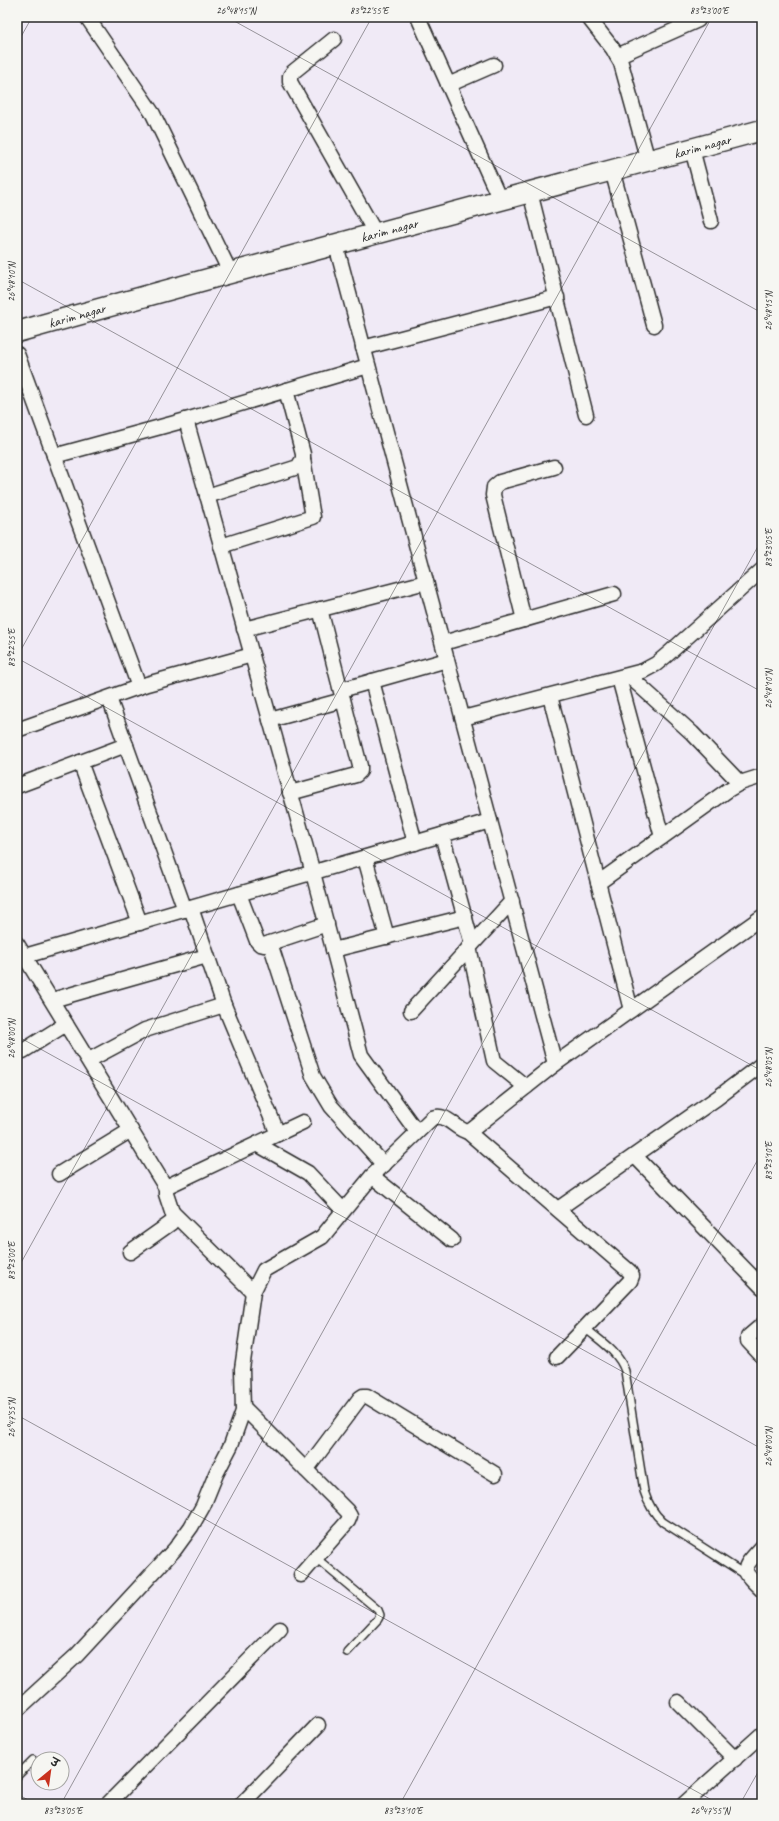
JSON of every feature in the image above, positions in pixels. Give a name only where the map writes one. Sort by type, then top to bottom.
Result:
[{"type":"street","points":[[86,17],[153,114],[230,272]]},
{"type":"street","points":[[418,17],[500,200]]},
{"type":"street","points":[[588,17],[617,56],[624,71],[648,161]]},
{"type":"street","points":[[617,56],[698,20]]},
{"type":"street","points":[[334,38],[293,72],[290,76],[290,82],[376,234]]},
{"type":"street","points":[[448,85],[494,65]]},
{"type":"street","name":"karim nagar","points":[[17,332],[230,272],[336,245],[762,130]]},
{"type":"street","points":[[692,149],[711,221]]},
{"type":"street","points":[[612,170],[654,325]]},
{"type":"street","points":[[530,192],[586,415]]},
{"type":"street","points":[[336,245],[555,1064]]},
{"type":"street","points":[[363,348],[557,297]]},
{"type":"street","points":[[17,354],[139,687]]},
{"type":"street","points":[[54,456],[186,420],[368,366]]},
{"type":"street","points":[[221,546],[313,518],[303,459],[286,390]]},
{"type":"street","points":[[186,420],[327,924],[360,1055],[417,1132]]},
{"type":"street","points":[[207,496],[298,467],[303,459]]},
{"type":"street","points":[[524,620],[493,495],[494,487],[500,482],[554,467]]},
{"type":"street","points":[[463,718],[643,671],[656,664],[762,570]]},
{"type":"street","points":[[244,629],[426,582]]},
{"type":"street","points":[[443,643],[614,594]]},
{"type":"street","points":[[290,793],[356,775],[360,772],[360,766],[320,609]]},
{"type":"street","points":[[17,730],[139,687],[252,655]]},
{"type":"street","points":[[270,720],[342,695],[372,681],[447,660]]},
{"type":"street","points":[[624,677],[692,732],[740,783]]},
{"type":"street","points":[[624,677],[662,838]]},
{"type":"street","points":[[372,681],[415,843]]},
{"type":"street","points":[[550,696],[631,1010]]},
{"type":"street","points":[[109,698],[207,956],[224,1005],[278,1134]]},
{"type":"street","points":[[17,786],[126,744]]},
{"type":"street","points":[[80,762],[140,923]]},
{"type":"street","points":[[598,883],[740,783],[762,776]]},
{"type":"street","points":[[25,956],[490,821]]},
{"type":"street","points":[[442,835],[465,917],[494,1061],[526,1087]]},
{"type":"street","points":[[365,858],[387,937]]},
{"type":"street","points":[[239,894],[257,941],[260,944],[270,943],[327,924]]},
{"type":"street","points":[[411,1011],[512,901]]},
{"type":"street","points":[[333,950],[465,917]]},
{"type":"street","points":[[468,1132],[555,1064],[762,917]]},
{"type":"street","points":[[270,943],[313,1076],[331,1106],[384,1165]]},
{"type":"street","points":[[17,944],[166,1188],[166,1194],[174,1218],[171,1223],[130,1252]]},
{"type":"street","points":[[52,1000],[207,956]]},
{"type":"street","points":[[88,1060],[144,1030],[224,1005]]},
{"type":"street","points":[[22,1051],[66,1024]]},
{"type":"street","points":[[558,1209],[717,1098],[762,1064]]},
{"type":"street","points":[[17,1710],[77,1655],[175,1549],[192,1527],[231,1445],[243,1411],[242,1369],[253,1292],[264,1270],[322,1237],[372,1176],[432,1118],[438,1116],[445,1117],[462,1131],[468,1132],[629,1271],[632,1276],[630,1281],[557,1357]]},
{"type":"street","points":[[166,1188],[303,1122]]},
{"type":"street","points":[[58,1174],[131,1130]]},
{"type":"street","points":[[257,1144],[308,1173],[343,1210]]},
{"type":"street","points":[[635,1156],[762,1287]]},
{"type":"street","points":[[372,1176],[452,1240]]},
{"type":"street","points":[[173,1213],[253,1292]]},
{"type":"street","points":[[762,1325],[748,1337],[748,1341],[762,1356]]},
{"type":"street","points":[[306,1470],[360,1398],[367,1396],[495,1474]]},
{"type":"street","points":[[243,1407],[347,1511],[350,1516],[348,1521],[301,1575]]},
{"type":"street","points":[[762,1547],[746,1565],[746,1575],[762,1590]]},
{"type":"street","points":[[108,1804],[280,1629]]},
{"type":"street","points":[[678,1702],[735,1758]]},
{"type":"street","points":[[242,1804],[318,1725]]},
{"type":"street","points":[[684,1804],[762,1734]]},
{"type":"lane","points":[[585,1328],[622,1362],[644,1491],[648,1503],[655,1514],[663,1522],[746,1575]]},
{"type":"lane","points":[[316,1558],[378,1610],[380,1615],[347,1652]]},
{"type":"lane","points":[[17,1776],[30,1763]]}]
